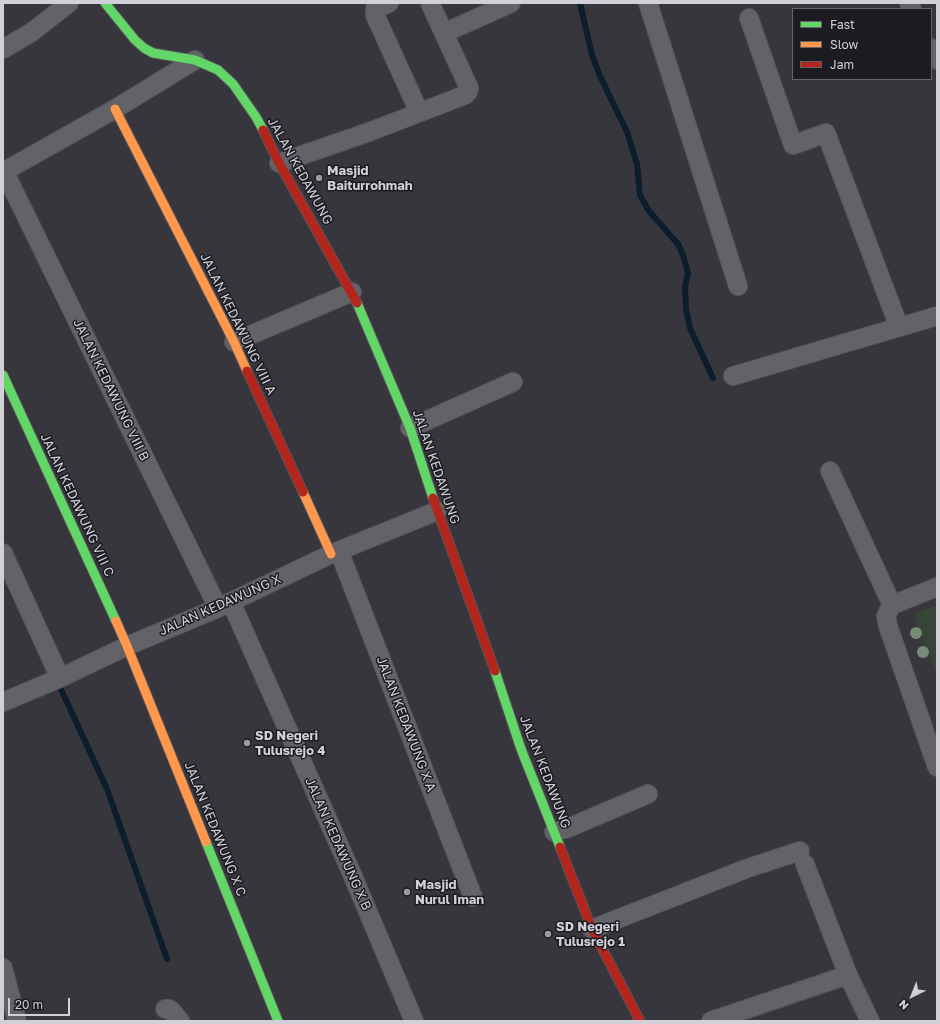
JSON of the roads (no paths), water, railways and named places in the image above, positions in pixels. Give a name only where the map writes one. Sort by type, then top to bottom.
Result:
[{"type":"street","points":[[3,50],[32,32],[69,3]]},
{"type":"street","name":"JALAN KEDAWUNG","points":[[105,3],[135,40],[144,48],[153,53],[196,60],[218,70],[233,84],[256,117],[279,162],[352,292],[410,428],[437,511],[492,662],[521,749],[592,929],[640,1021]]},
{"type":"street","points":[[389,3],[375,9],[375,15],[419,112]]},
{"type":"street","points":[[279,162],[369,132],[465,95],[468,92],[469,88],[430,3]]},
{"type":"street","points":[[444,33],[511,3]]},
{"type":"street","points":[[648,3],[738,286]]},
{"type":"street","points":[[748,18],[793,145],[826,133],[899,328]]},
{"type":"street","points":[[932,50],[937,60]]},
{"type":"street","points":[[4,172],[196,60]]},
{"type":"street","name":"JALAN KEDAWUNG VIII A","points":[[115,108],[234,342],[335,553]]},
{"type":"street","name":"JALAN KEDAWUNG VIII B","points":[[4,172],[224,605]]},
{"type":"street","points":[[234,342],[352,292]]},
{"type":"street","points":[[733,376],[937,316]]},
{"type":"street","name":"JALAN KEDAWUNG VIII C","points":[[3,375],[127,646]]},
{"type":"street","points":[[410,428],[513,382]]},
{"type":"street","points":[[830,471],[890,609]]},
{"type":"street","name":"JALAN KEDAWUNG X","points":[[3,702],[60,678],[127,646],[224,605],[335,553],[437,511]]},
{"type":"street","points":[[3,552],[60,678]]},
{"type":"street","name":"JALAN KEDAWUNG X A","points":[[335,553],[473,897]]},
{"type":"street","points":[[937,587],[890,609],[886,616],[888,626],[937,767]]},
{"type":"street","name":"JALAN KEDAWUNG X B","points":[[224,605],[352,874],[414,1021]]},
{"type":"street","name":"JALAN KEDAWUNG X C","points":[[127,646],[278,1021]]},
{"type":"street","points":[[554,832],[568,828],[648,794]]},
{"type":"street","points":[[592,929],[748,868],[803,857],[848,975],[870,1021]]},
{"type":"street","points":[[3,968],[17,1021]]},
{"type":"street","points":[[711,1021],[848,975]]},
{"type":"street","points":[[165,1009],[172,1011],[180,1021]]},
{"type":"waterway","points":[[580,3],[592,55],[600,76],[627,132],[637,164],[640,195],[649,211],[678,244],[683,255],[688,273],[685,287],[686,309],[690,328],[713,378]]},
{"type":"waterway","points":[[60,687],[107,789],[167,959]]},
{"type":"place","name":"Masjid Baiturrohmah","points":[[319,178]]},
{"type":"place","name":"SD Negeri Tulusrejo 4","points":[[247,743]]},
{"type":"place","name":"Masjid Nurul Iman","points":[[407,892]]},
{"type":"place","name":"SD Negeri Tulusrejo 1","points":[[548,934]]}]
